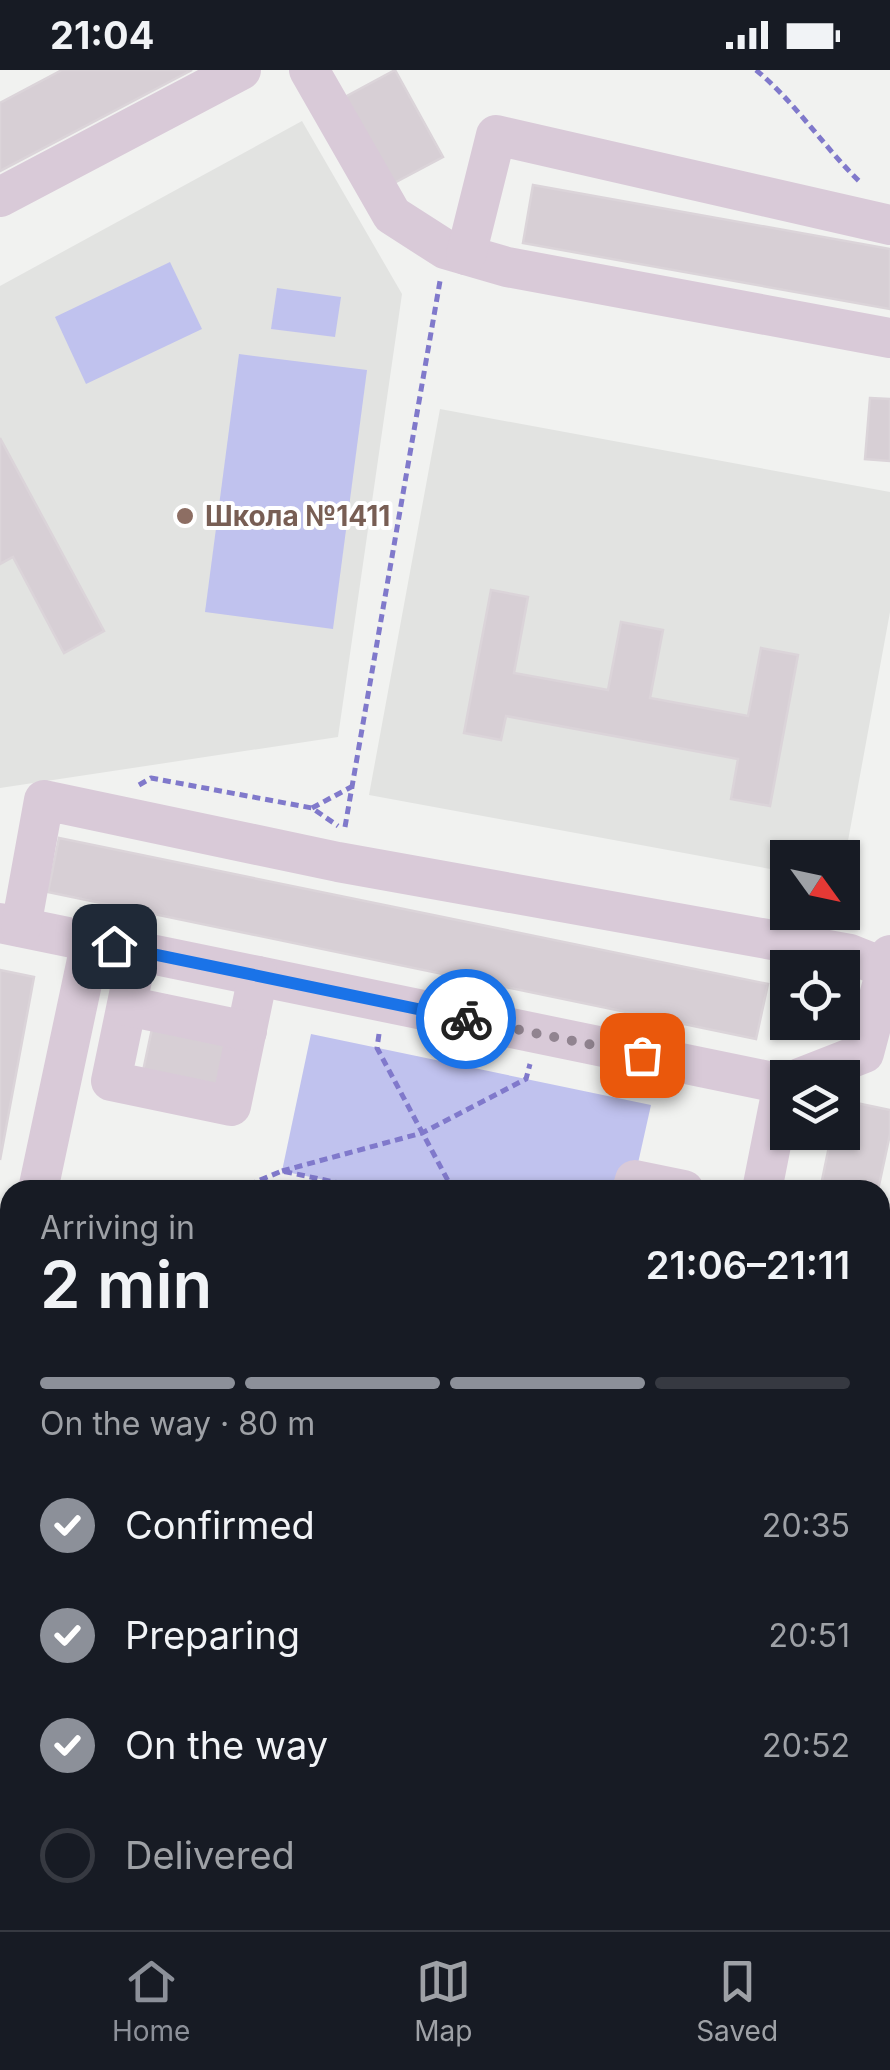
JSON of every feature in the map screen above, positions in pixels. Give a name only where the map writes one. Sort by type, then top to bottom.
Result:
[{"type":"lane","points":[[0,197],[241,70]]},
{"type":"lane","points":[[309,70],[392,215],[456,252],[508,267],[890,338]]},
{"type":"lane","points":[[456,252],[496,135],[886,225]]},
{"type":"lane","points":[[770,1077],[10,925],[44,800],[338,862],[850,954],[889,965],[864,1053],[846,1060]]},
{"type":"lane","points":[[40,1180],[90,941]]},
{"type":"lane","points":[[138,951],[111,1081],[231,1106],[258,976]]},
{"type":"lane","points":[[127,1006],[246,1031]]},
{"type":"lane","points":[[765,1180],[772,1150]]},
{"type":"path","points":[[756,70],[777,87],[826,148],[884,206],[886,225]]},
{"type":"path","points":[[93,810],[152,778],[312,808],[344,830],[456,252]]},
{"type":"path","points":[[312,808],[353,786]]},
{"type":"path","points":[[383,1001],[377,1048],[448,1180]]},
{"type":"path","points":[[260,1180],[422,1133],[526,1079],[537,1033]]},
{"type":"path","points":[[282,1171],[325,1180]]},
{"type":"shaded area","name":"Школа №1411","points":[[302,121],[402,294],[338,737],[0,788],[0,286]]},
{"type":"shaded area","points":[[170,262],[202,329],[86,384],[55,317]]},
{"type":"shaded area","points":[[277,288],[341,297],[335,337],[271,329]]},
{"type":"shaded area","points":[[239,354],[367,370],[333,629],[205,612]]},
{"type":"shaded area","points":[[440,409],[890,492],[890,612],[848,840],[770,840],[770,869],[369,795]]},
{"type":"shaded area","points":[[311,1034],[651,1105],[634,1180],[325,1180],[282,1171]]},
{"type":"building","points":[[62,70],[192,70],[0,171],[0,103]]},
{"type":"building","points":[[395,70],[443,157],[392,184],[345,97]]},
{"type":"building","points":[[533,185],[890,249],[890,309],[523,243]]},
{"type":"building","points":[[870,398],[890,399],[890,461],[865,459]]},
{"type":"building","points":[[0,438],[104,631],[64,653],[13,557],[0,564]]},
{"type":"building","points":[[491,590],[528,597],[514,673],[608,690],[621,622],[663,630],[650,698],[748,716],[761,648],[798,655],[770,806],[731,799],[738,759],[506,716],[501,740],[464,733]]},
{"type":"building","points":[[59,838],[768,984],[756,1039],[48,892]]},
{"type":"building","points":[[0,970],[34,977],[0,1160]]},
{"type":"building","points":[[153,1024],[227,1039],[215,1092],[142,1076]]},
{"type":"building","points":[[860,1104],[890,1110],[890,1134],[880,1180],[822,1180],[828,1150],[860,1150]]},
{"type":"way so far","points":[[466,1019],[642,1055]]},
{"type":"place","name":"Школа №1411","points":[[185,516]]},
{"type":"route","points":[[114,946],[466,1019]]}]
